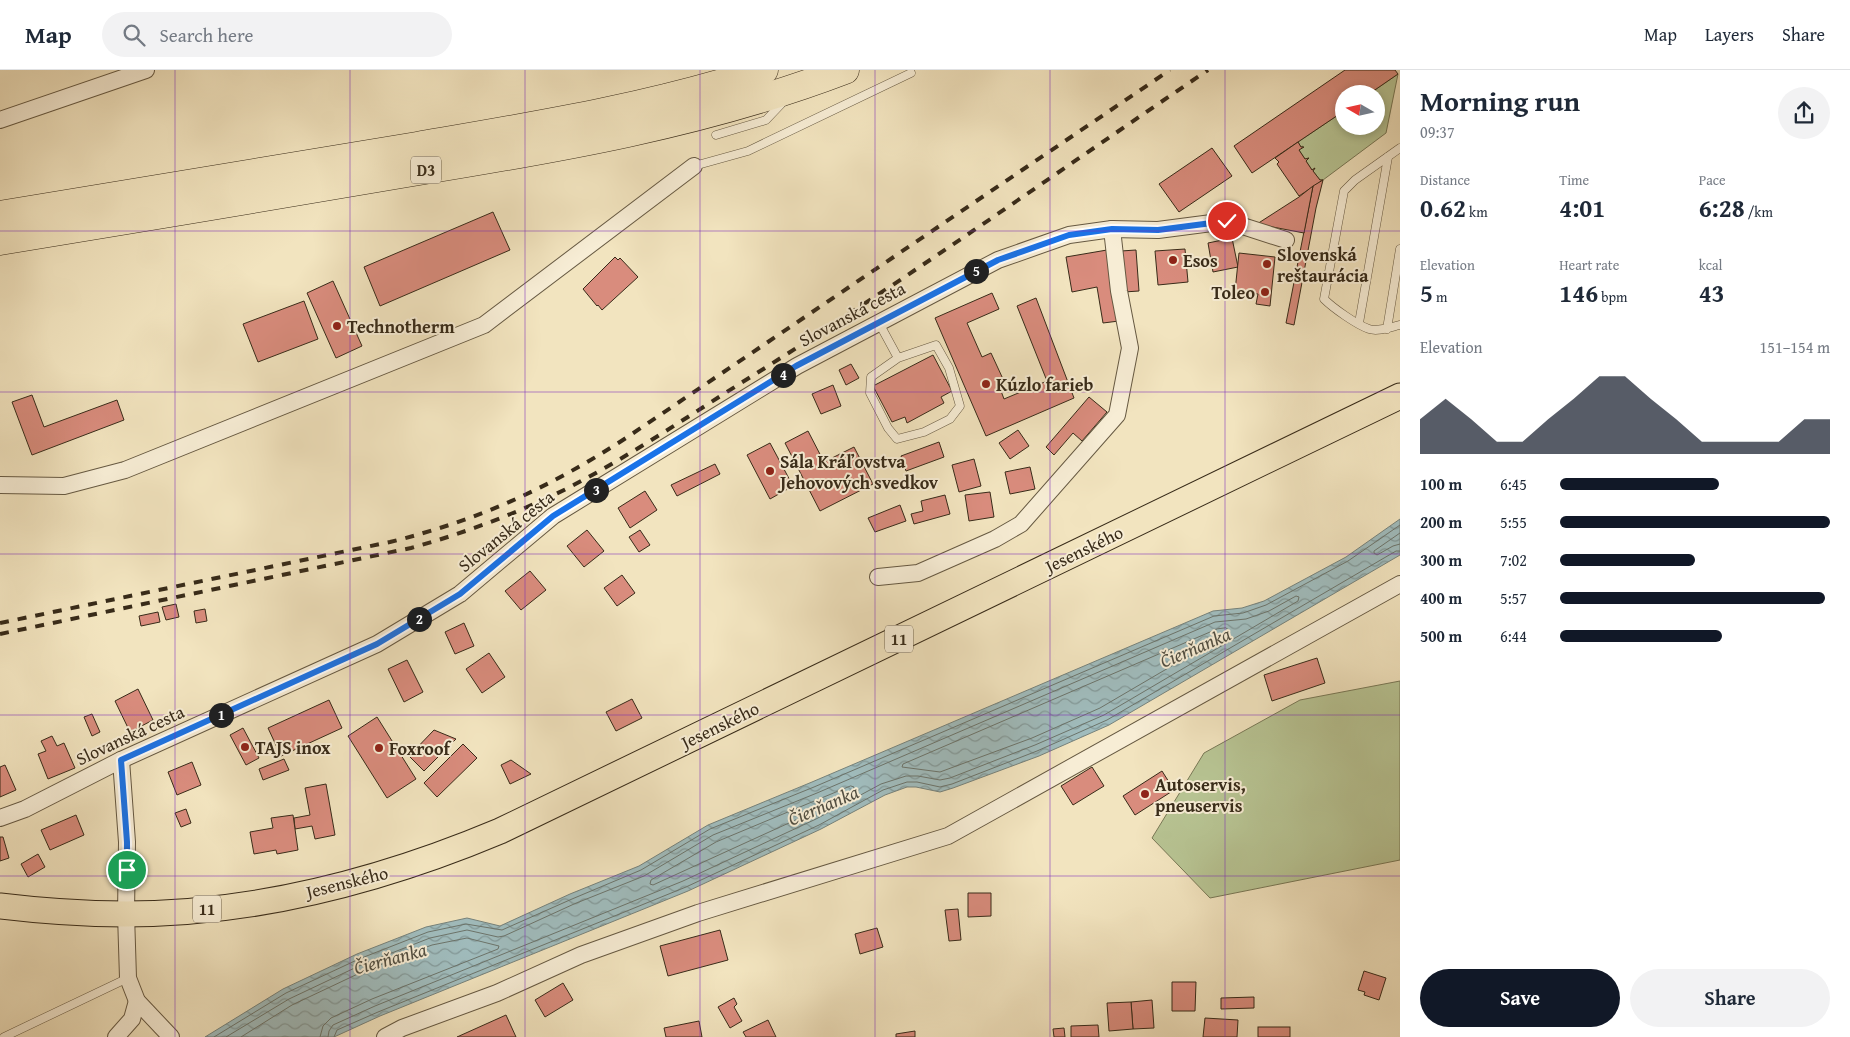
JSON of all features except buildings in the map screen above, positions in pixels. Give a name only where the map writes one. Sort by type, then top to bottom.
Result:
[{"type":"highway","name":"D3","points":[[0,215],[551,122],[644,103],[764,70]]},
{"type":"highway","name":"D3","points":[[0,241],[472,162],[646,130],[793,88],[845,70]]},
{"type":"main road","name":"Jesenského","points":[[0,906],[63,912],[126,914],[180,912],[288,897],[337,887],[445,854],[500,831],[1400,396]]},
{"type":"street","points":[[0,120],[146,70]]},
{"type":"street","points":[[0,485],[64,486],[125,470],[484,325],[694,166]]},
{"type":"street","name":"Slovanská cesta","points":[[0,818],[25,809],[121,760],[377,644],[460,594],[553,516],[796,366],[998,260],[1069,235],[1112,229],[1158,230],[1227,221],[1286,240]]},
{"type":"street","points":[[878,577],[918,573],[995,539],[1021,524],[1117,415],[1130,348],[1118,291],[1112,229]]},
{"type":"street","points":[[385,1037],[402,1028],[497,993],[581,955],[698,914],[948,836],[1400,584]]},
{"type":"street","points":[[121,760],[127,842],[126,914],[128,978],[137,1001],[171,1037]]},
{"type":"street","points":[[116,1037],[132,1019],[137,1001]]},
{"type":"lane","points":[[694,166],[748,151],[911,73]]},
{"type":"lane","points":[[716,135],[766,120],[780,107],[793,88]]},
{"type":"lane","points":[[1400,148],[1355,180],[1344,191],[1324,299],[1332,307],[1371,330],[1387,329],[1400,325]]},
{"type":"lane","points":[[1359,323],[1388,157]]},
{"type":"lane","points":[[1387,329],[1400,249]]},
{"type":"lane","points":[[879,323],[898,358]]},
{"type":"lane","points":[[936,345],[949,368],[960,406],[950,419],[924,432],[896,439],[888,428],[870,393],[871,377],[898,358],[936,345]]},
{"type":"lane","points":[[4,1037],[128,978]]},
{"type":"green space","points":[[1398,74],[1385,134],[1385,85],[1382,85]]},
{"type":"green space","points":[[1335,117],[1335,135],[1383,135],[1323,180],[1320,180],[1313,171],[1315,168],[1312,170],[1306,161],[1309,158],[1305,159],[1299,150],[1303,146],[1301,147],[1298,142]]},
{"type":"green space","points":[[1400,681],[1400,860],[1210,898],[1152,838],[1204,753],[1300,700]]},
{"type":"water","name":"Čierňanka","points":[[1400,519],[1400,555],[1109,725],[1039,756],[940,792],[907,787],[885,795],[821,829],[688,891],[380,1016],[334,1037],[205,1037],[283,989],[357,954],[426,927],[467,918],[500,926],[570,894],[639,866],[708,825],[1213,611],[1242,608],[1264,601],[1346,557]]},
{"type":"railway","points":[[0,623],[390,542],[454,524],[541,487],[626,438],[1170,70]]},
{"type":"railway","points":[[0,634],[411,548],[491,522],[530,506],[568,488],[634,451],[800,345],[918,268],[1208,70]]},
{"type":"place","name":"Esos","points":[[1173,260]]},
{"type":"place","name":"Slovenská reštaurácia","points":[[1267,264]]},
{"type":"place","name":"Toleo","points":[[1265,292]]},
{"type":"place","name":"Technotherm","points":[[337,326]]},
{"type":"place","name":"Kúzlo farieb","points":[[986,384]]},
{"type":"place","name":"Sála Kráľovstva Jehovových svedkov","points":[[770,471]]},
{"type":"place","name":"TAJS inox","points":[[245,747]]},
{"type":"place","name":"Foxroof","points":[[379,748]]},
{"type":"place","name":"Autoservis, pneuservis","points":[[1145,794]]},
{"type":"route","points":[[127,870],[127,842],[121,760],[377,644],[460,594],[553,516],[796,366],[998,260],[1069,235],[1112,229],[1158,230],[1227,221]]}]
